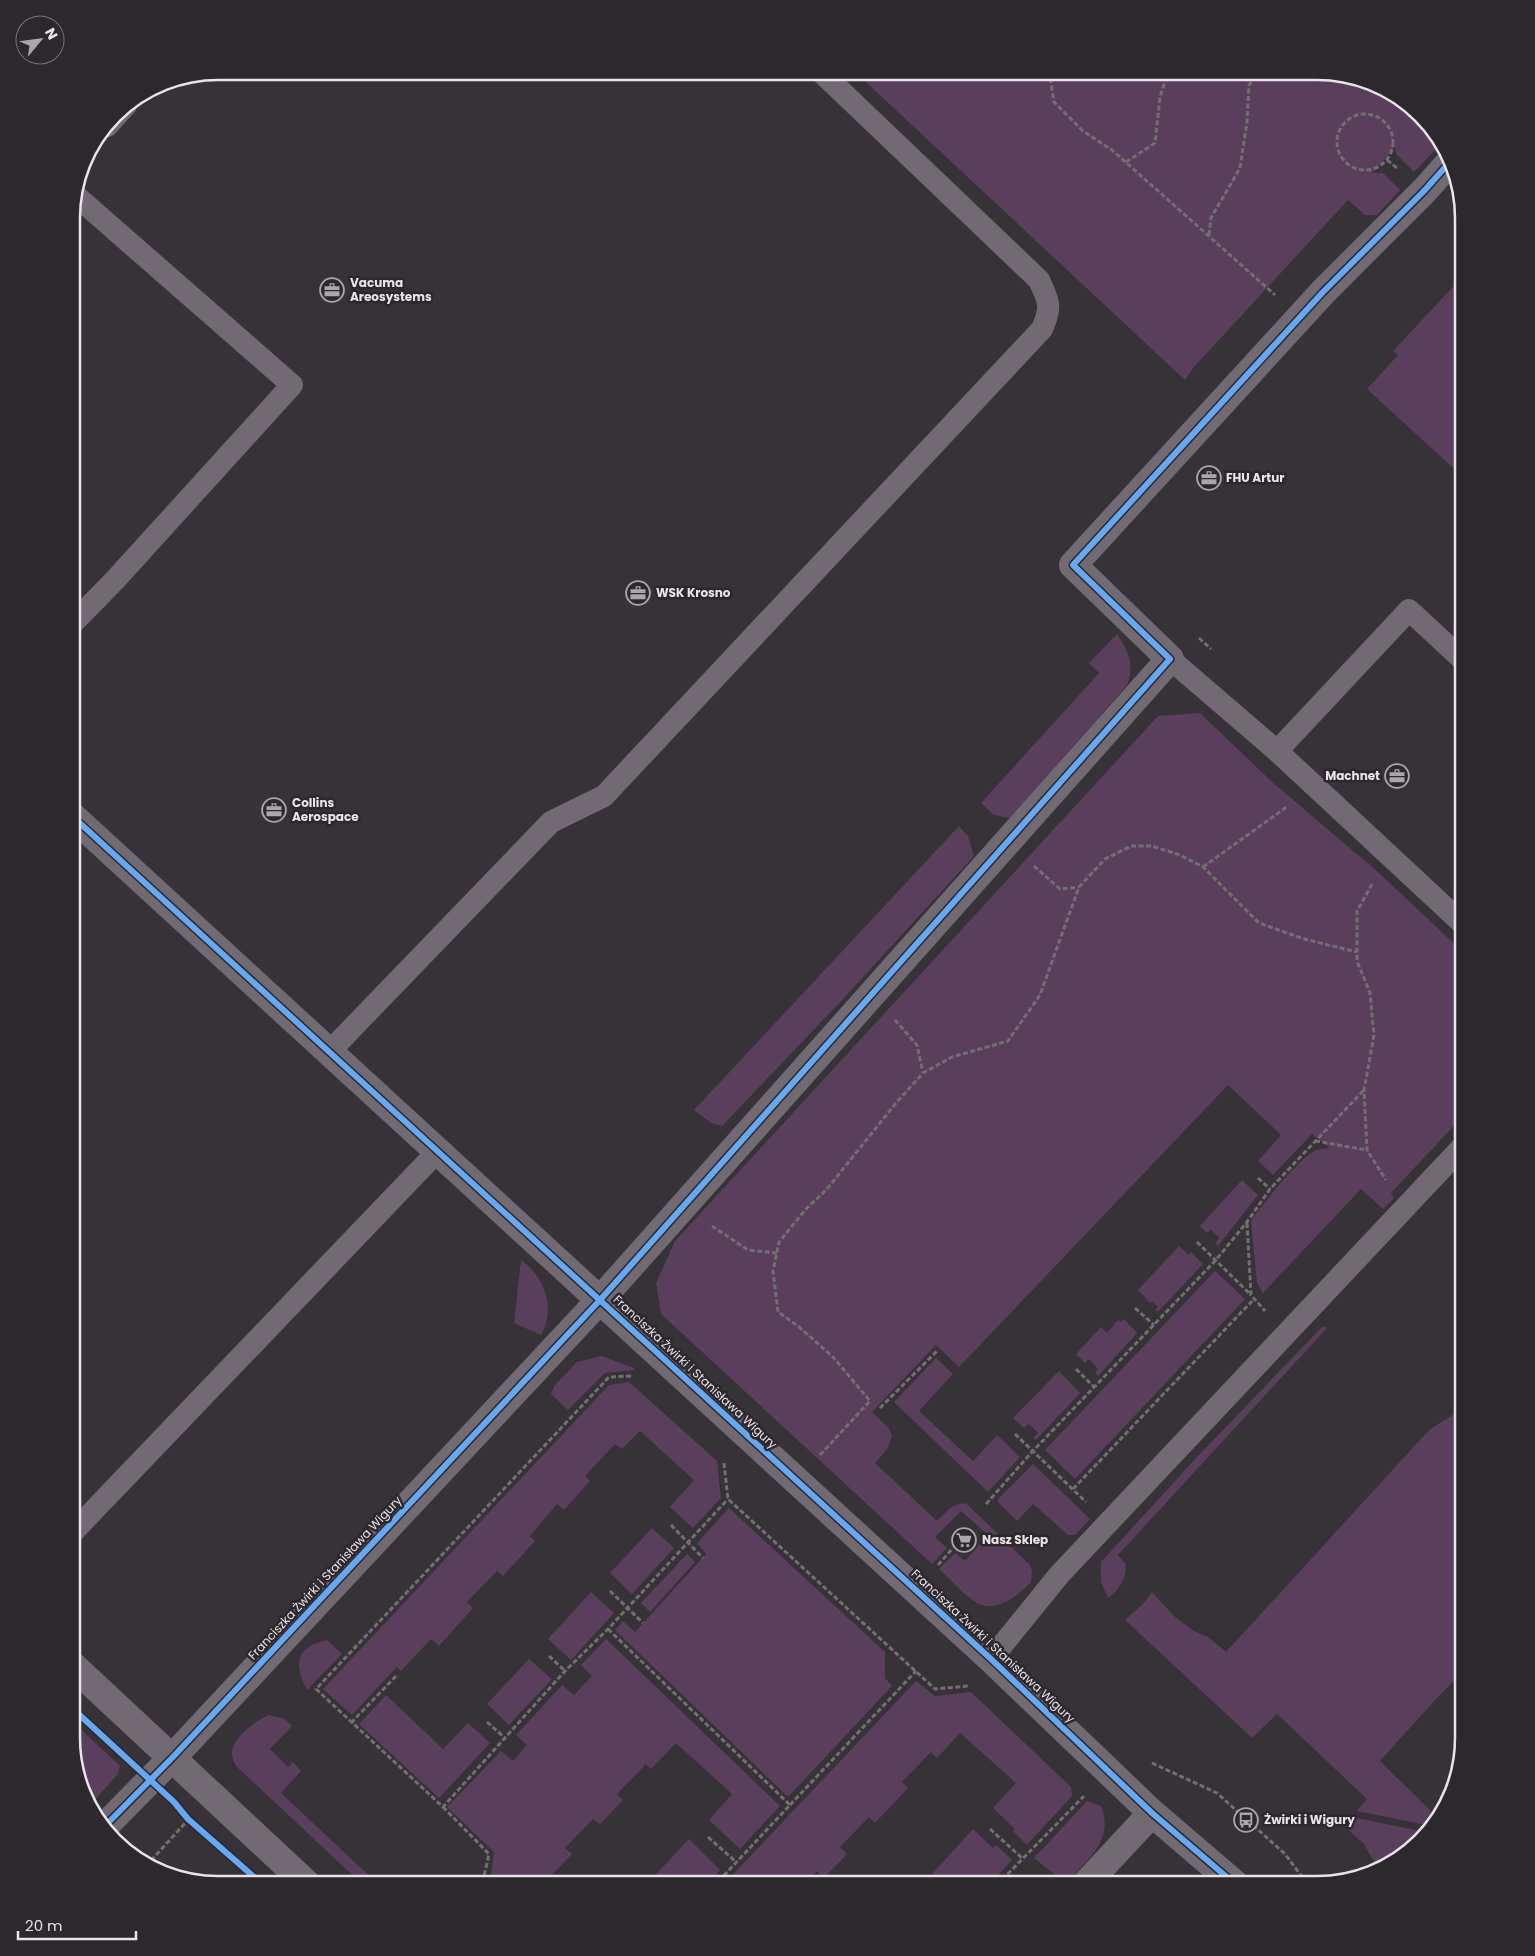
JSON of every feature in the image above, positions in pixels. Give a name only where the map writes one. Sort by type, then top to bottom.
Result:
[{"type":"street","points":[[80,822],[600,1300],[1170,659],[1073,565],[1300,316],[1445,167]]},
{"type":"street","name":"Franciszka Żwirki i Stanisława Wigury","points":[[109,1822],[172,1758],[600,1300],[991,1658],[1152,1813],[1226,1876]]},
{"type":"street","points":[[80,1672],[298,1876]]},
{"type":"street","points":[[1093,1876],[1152,1813]]},
{"type":"lane","points":[[330,1051],[551,822],[604,796],[1042,329],[1048,314],[1047,297],[1039,280],[829,80]]},
{"type":"lane","points":[[80,616],[292,385],[81,200]]},
{"type":"lane","points":[[1277,751],[1410,610],[1455,652]]},
{"type":"lane","points":[[1170,659],[1277,751],[1455,917]]},
{"type":"lane","points":[[80,1525],[438,1151]]},
{"type":"lane","points":[[991,1658],[1059,1575],[1455,1155]]},
{"type":"path","points":[[1050,80],[1054,102],[1083,131],[1112,150],[1300,316]]},
{"type":"path","points":[[1126,162],[1155,144],[1160,97],[1165,80]]},
{"type":"path","points":[[1209,235],[1211,218],[1240,168],[1247,122],[1249,85],[1253,80]]},
{"type":"path","points":[[1367,113],[1383,120],[1392,134],[1393,143],[1387,160],[1380,166],[1370,170],[1360,170],[1351,167],[1344,160],[1338,152],[1336,142],[1342,124],[1350,117],[1367,113]]},
{"type":"path","points":[[1194,633],[1216,653]]},
{"type":"path","points":[[1203,867],[1290,804]]},
{"type":"path","points":[[819,1456],[870,1400],[833,1357],[798,1326],[778,1312],[774,1271],[779,1242],[806,1209],[827,1189],[896,1103],[923,1073],[952,1057],[1008,1041],[1040,995],[1079,887],[1105,859],[1131,846],[1152,846],[1180,855],[1203,867],[1259,923],[1304,939],[1357,952]]},
{"type":"path","points":[[1034,866],[1060,890],[1079,887]]},
{"type":"path","points":[[1374,880],[1357,911],[1357,961],[1370,993],[1374,1035],[1364,1090],[1367,1150],[1404,1209]]},
{"type":"path","points":[[895,1020],[917,1045],[923,1073]]},
{"type":"path","points":[[986,1504],[1032,1452],[1215,1261],[1247,1222],[1270,1189],[1364,1090]]},
{"type":"path","points":[[1315,1141],[1367,1150]]},
{"type":"path","points":[[1258,1178],[1270,1189]]},
{"type":"path","points":[[683,1207],[748,1250],[777,1253]]},
{"type":"path","points":[[1073,1489],[1253,1297],[1247,1222]]},
{"type":"path","points":[[1197,1242],[1253,1297],[1287,1334]]},
{"type":"path","points":[[1135,1308],[1154,1325]]},
{"type":"path","points":[[880,1408],[937,1352]]},
{"type":"path","points":[[1076,1369],[1094,1387]]},
{"type":"path","points":[[484,1876],[489,1854],[442,1807],[316,1689],[609,1377],[634,1376]]},
{"type":"path","points":[[1015,1434],[1108,1523]]},
{"type":"path","points":[[721,1458],[724,1463],[728,1499],[935,1689],[970,1686]]},
{"type":"path","points":[[442,1807],[565,1671],[608,1629],[626,1607],[728,1499]]},
{"type":"path","points":[[671,1525],[703,1558]]},
{"type":"path","points":[[933,1571],[953,1548]]},
{"type":"path","points":[[610,1591],[643,1623]]},
{"type":"path","points":[[608,1629],[790,1805]]},
{"type":"path","points":[[549,1656],[565,1671]]},
{"type":"path","points":[[723,1876],[916,1671]]},
{"type":"path","points":[[352,1722],[396,1676]]},
{"type":"path","points":[[487,1722],[505,1738]]},
{"type":"path","points":[[1149,1761],[1218,1793],[1285,1854],[1301,1876]]},
{"type":"path","points":[[1005,1876],[1088,1791]]},
{"type":"path","points":[[152,1859],[188,1819]]},
{"type":"path","points":[[990,1828],[1022,1858]]},
{"type":"path","points":[[708,1837],[736,1862]]},
{"type":"shaded area","points":[[864,80],[1326,80],[1370,90],[1394,103],[1408,114],[1421,127],[1436,149],[1414,172],[1396,154],[1395,147],[1372,173],[1383,173],[1400,190],[1377,215],[1365,215],[1348,200],[1194,367],[1185,380]]},
{"type":"shaded area","points":[[1455,285],[1455,470],[1367,389],[1398,355],[1393,351]]},
{"type":"shaded area","points":[[1117,634],[1129,658],[1130,671],[1127,685],[1011,818],[994,815],[981,803],[1099,673],[1089,663]]},
{"type":"shaded area","points":[[1200,713],[1272,782],[1378,872],[1455,945],[1455,1125],[1391,1193],[1394,1198],[1383,1209],[1361,1189],[1263,1293],[1257,1283],[1251,1221],[1263,1204],[1300,1162],[1313,1152],[1330,1148],[1312,1134],[1273,1175],[1258,1161],[1281,1135],[1228,1085],[959,1367],[936,1345],[872,1412],[888,1427],[892,1435],[888,1448],[875,1463],[937,1521],[954,1506],[967,1504],[1030,1565],[1032,1571],[1031,1582],[1026,1587],[1006,1602],[999,1605],[984,1606],[967,1595],[939,1569],[955,1553],[965,1561],[988,1535],[961,1511],[935,1537],[947,1548],[932,1564],[661,1314],[656,1283],[675,1241],[1158,716]]},
{"type":"shaded area","points":[[959,826],[968,836],[974,856],[843,999],[722,1126],[711,1123],[694,1110]]},
{"type":"shaded area","points":[[1242,1180],[1258,1195],[1218,1246],[1215,1243],[1219,1238],[1211,1230],[1207,1233],[1200,1226]]},
{"type":"shaded area","points":[[1179,1246],[1189,1255],[1191,1252],[1203,1264],[1158,1312],[1155,1310],[1158,1307],[1152,1301],[1150,1303],[1138,1290]]},
{"type":"shaded area","points":[[521,1260],[536,1275],[546,1294],[548,1315],[541,1335],[514,1323]]},
{"type":"shaded area","points":[[1215,1271],[1245,1299],[1075,1479],[1045,1450]]},
{"type":"shaded area","points":[[1124,1319],[1137,1333],[1098,1376],[1095,1373],[1098,1369],[1089,1359],[1085,1363],[1076,1354],[1101,1327],[1107,1333],[1118,1320],[1121,1322]]},
{"type":"shaded area","points":[[1323,1326],[1327,1328],[1118,1555],[1125,1564],[1124,1578],[1118,1588],[1108,1598],[1101,1582],[1101,1562],[1197,1457]]},
{"type":"shaded area","points":[[602,1356],[635,1370],[605,1373],[568,1410],[551,1394],[555,1385],[577,1362]]},
{"type":"shaded area","points":[[936,1358],[953,1374],[919,1411],[973,1461],[997,1435],[1020,1457],[988,1492],[894,1402]]},
{"type":"shaded area","points":[[1059,1371],[1080,1393],[1036,1440],[1033,1438],[1038,1433],[1029,1424],[1024,1428],[1013,1418]]},
{"type":"shaded area","points":[[629,1382],[717,1461],[721,1498],[693,1528],[670,1507],[694,1480],[640,1431],[622,1449],[615,1444],[585,1476],[590,1481],[564,1510],[557,1504],[530,1536],[535,1541],[503,1576],[497,1571],[467,1602],[473,1608],[439,1646],[431,1639],[401,1671],[397,1667],[352,1715],[323,1689],[609,1385]]},
{"type":"shaded area","points":[[1455,1414],[1455,1680],[1380,1761],[1433,1813],[1424,1825],[1357,1811],[1367,1799],[1277,1714],[1252,1738],[1125,1620],[1143,1604],[1152,1592],[1174,1616],[1194,1631],[1208,1637],[1226,1652],[1430,1429]]},
{"type":"shaded area","points":[[1033,1464],[1090,1519],[1075,1535],[1068,1535],[1033,1504],[1017,1521],[998,1502],[998,1499]]},
{"type":"shaded area","points":[[729,1508],[885,1652],[885,1678],[892,1686],[788,1797],[615,1630],[623,1621],[635,1632],[706,1554],[697,1543]]},
{"type":"shaded area","points":[[652,1528],[674,1548],[632,1594],[610,1573]]},
{"type":"shaded area","points":[[687,1554],[695,1562],[650,1612],[641,1603]]},
{"type":"shaded area","points":[[591,1592],[614,1613],[571,1660],[548,1639]]},
{"type":"shaded area","points":[[606,1639],[780,1806],[740,1849],[709,1820],[732,1794],[676,1743],[651,1769],[646,1764],[617,1794],[623,1800],[600,1824],[593,1819],[565,1848],[572,1854],[551,1876],[491,1876],[494,1852],[447,1807],[501,1751],[513,1761],[527,1745],[516,1735],[562,1685],[574,1695],[592,1676],[581,1665]]},
{"type":"shaded area","points":[[327,1640],[342,1654],[307,1690],[300,1672],[300,1658],[309,1647]]},
{"type":"shaded area","points":[[529,1659],[552,1679],[509,1725],[487,1704]]},
{"type":"shaded area","points":[[916,1681],[935,1696],[971,1692],[1071,1787],[1072,1796],[1027,1845],[1013,1831],[1015,1829],[993,1808],[1016,1783],[960,1733],[937,1758],[931,1752],[902,1782],[908,1788],[875,1823],[869,1817],[840,1847],[847,1854],[826,1876],[822,1876],[817,1871],[813,1876],[732,1876]]},
{"type":"shaded area","points":[[386,1695],[443,1749],[468,1723],[490,1743],[439,1798],[359,1724]]},
{"type":"shaded area","points":[[269,1715],[285,1719],[292,1726],[270,1749],[288,1767],[293,1762],[301,1771],[281,1793],[369,1876],[353,1876],[236,1766],[232,1753],[234,1745],[241,1734]]},
{"type":"shaded area","points":[[80,1728],[120,1766],[118,1774],[95,1800],[87,1783],[81,1756]]},
{"type":"shaded area","points":[[1087,1801],[1101,1806],[1105,1827],[1103,1837],[1093,1854],[1074,1876],[1056,1876],[1034,1858]]},
{"type":"shaded area","points":[[1352,1817],[1419,1831],[1394,1853],[1375,1863],[1364,1844],[1344,1826]]},
{"type":"shaded area","points":[[973,1829],[993,1848],[996,1845],[1012,1860],[997,1876],[934,1876],[932,1874]]},
{"type":"shaded area","points":[[689,1839],[720,1870],[714,1876],[654,1876]]},
{"type":"cycle path","points":[[109,1822],[172,1758],[600,1300],[1170,659],[1073,565],[1323,292],[1424,191],[1445,167]]},
{"type":"cycle path","points":[[80,823],[991,1659],[1152,1813],[1226,1876]]},
{"type":"cycle path","points":[[80,1715],[174,1802],[188,1819],[253,1876]]},
{"type":"place","name":"Vacuma Areosystems","points":[[332,290]]},
{"type":"place","name":"FHU Artur","points":[[1209,478]]},
{"type":"place","name":"WSK Krosno","points":[[638,593]]},
{"type":"place","name":"Machnet","points":[[1397,776]]},
{"type":"place","name":"Collins Aerospace","points":[[274,810]]},
{"type":"place","name":"Nasz Sklep","points":[[964,1540]]},
{"type":"place","name":"Żwirki i Wigury","points":[[1246,1820]]}]
